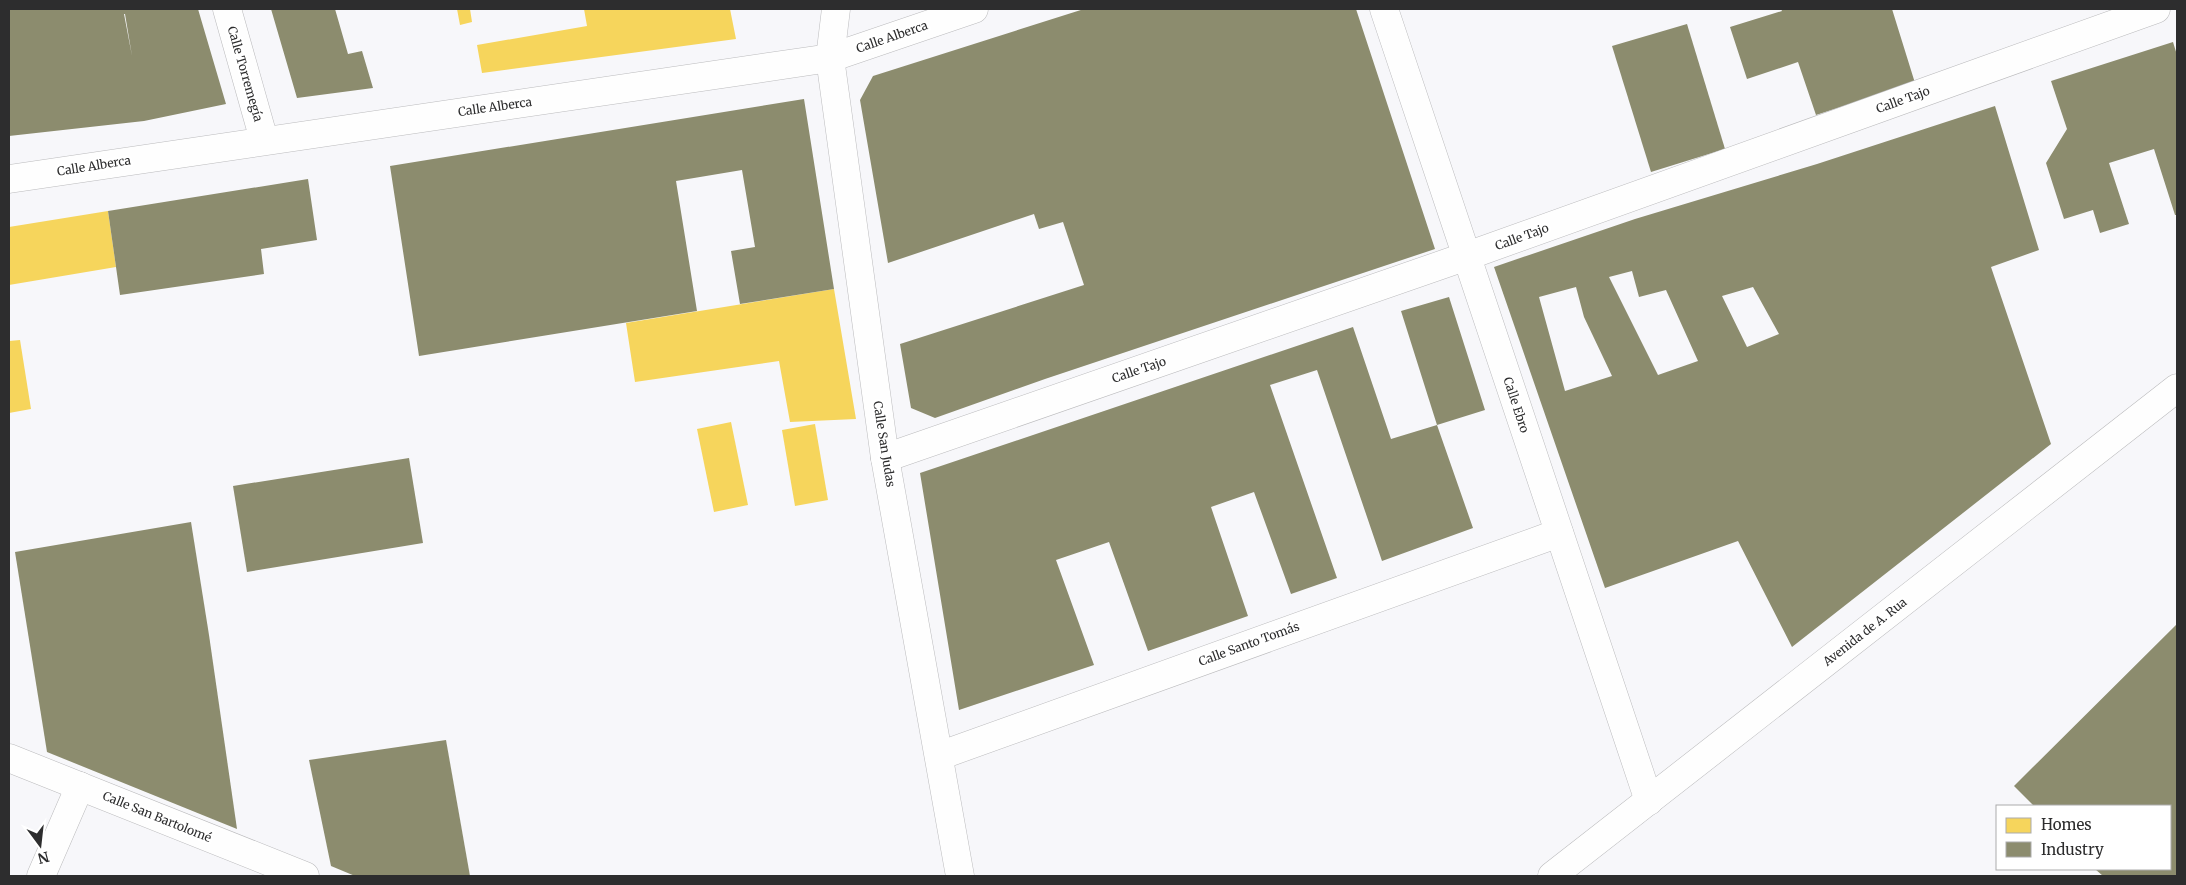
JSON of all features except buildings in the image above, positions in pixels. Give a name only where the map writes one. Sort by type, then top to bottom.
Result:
[{"type":"street","name":"Calle Torremegía","points":[[227,9],[264,140]]},
{"type":"street","name":"Calle San Judas","points":[[836,9],[830,58],[885,458],[960,876]]},
{"type":"street","name":"Calle Alberca","points":[[9,178],[830,58],[974,9]]},
{"type":"street","name":"Calle Ebro","points":[[1384,9],[1649,802]]},
{"type":"street","name":"Calle Tajo","points":[[885,458],[1467,256],[2156,9]]},
{"type":"street","name":"Avenida de A. Rua","points":[[1552,876],[2177,388]]},
{"type":"street","name":"Calle Santo Tomás","points":[[939,756],[1559,533]]},
{"type":"street","name":"Calle San Bartolomé","points":[[9,758],[305,876]]},
{"type":"street","points":[[41,876],[80,786]]}]
